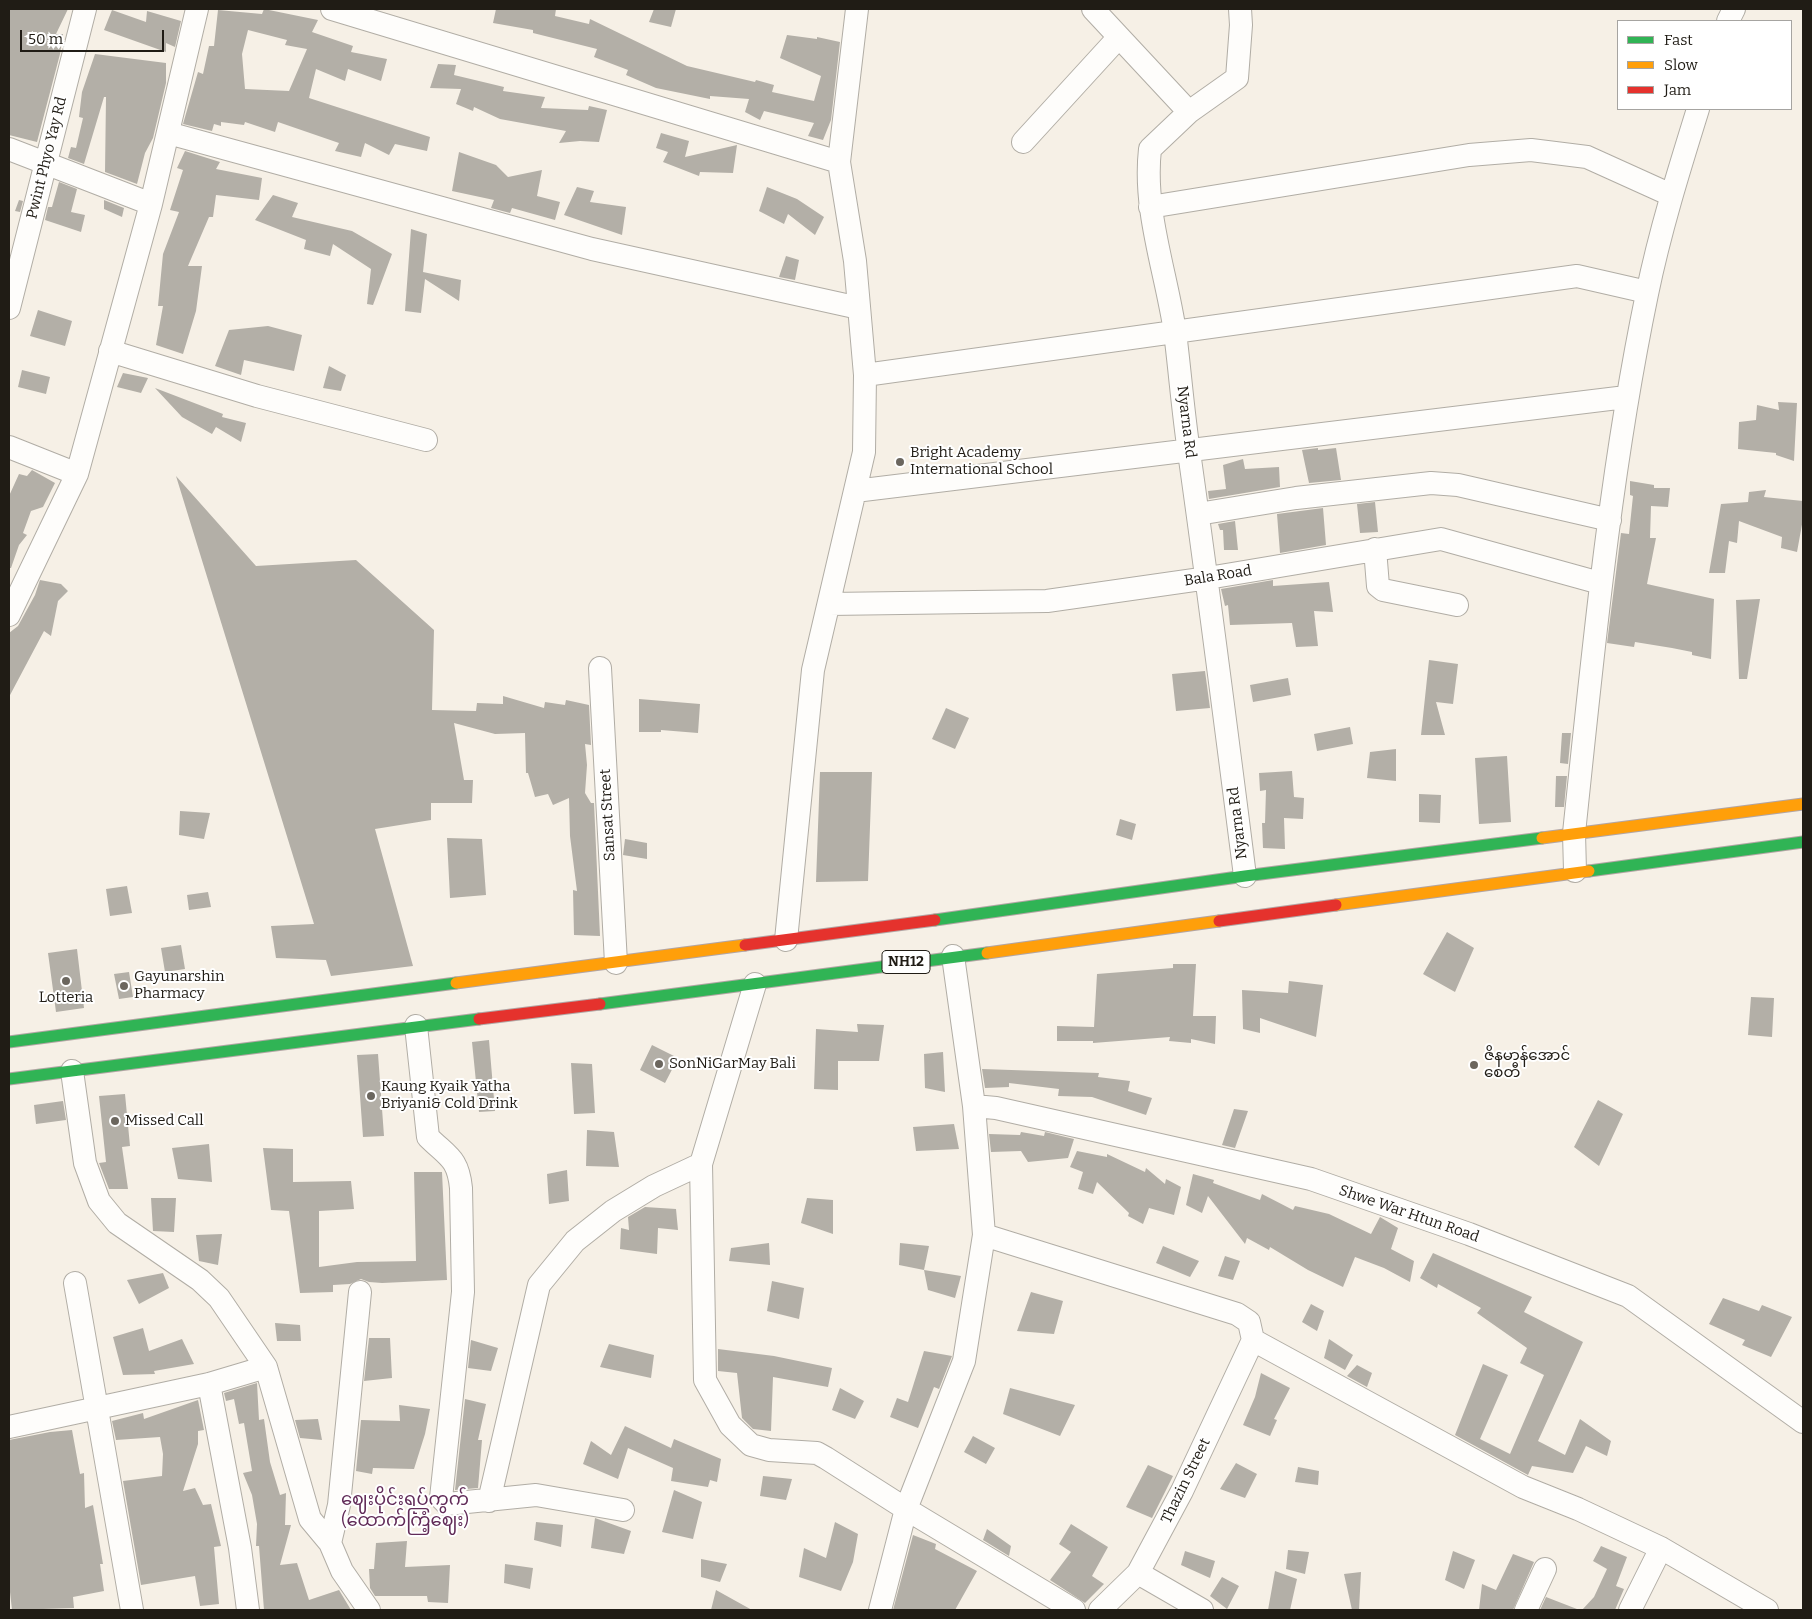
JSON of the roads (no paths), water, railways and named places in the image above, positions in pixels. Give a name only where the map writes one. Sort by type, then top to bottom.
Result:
[{"type":"highway","points":[[9,1042],[216,1020],[450,989],[616,963],[674,960],[786,940],[916,928],[1133,898],[1245,876],[1358,867],[1574,833],[1797,808]]},
{"type":"highway","name":"NH12","points":[[9,1079],[72,1071],[220,1047],[416,1026],[452,1017],[677,988],[755,984],[920,956],[953,956],[1136,926],[1359,896],[1575,871],[1798,839]]},
{"type":"street","name":"Pwint Phyo Yay Rd","points":[[9,308],[85,9]]},
{"type":"street","points":[[9,615],[77,474],[151,204],[197,9]]},
{"type":"street","points":[[332,9],[839,162]]},
{"type":"street","points":[[786,940],[813,670],[864,452],[865,375],[856,261],[839,162],[857,9]]},
{"type":"street","points":[[1093,9],[1189,112]]},
{"type":"street","name":"Nyarna Rd","points":[[1240,9],[1241,25],[1237,78],[1189,112],[1150,149],[1147,176],[1150,207],[1174,331],[1189,451],[1208,578],[1245,876]]},
{"type":"street","points":[[1023,142],[1120,37]]},
{"type":"street","points":[[1575,871],[1574,833],[1600,583],[1626,397],[1647,292],[1671,195],[1698,110]]},
{"type":"street","points":[[168,133],[592,249],[860,308]]},
{"type":"street","points":[[9,149],[151,204]]},
{"type":"street","points":[[1150,207],[1470,155],[1531,150],[1588,157],[1671,195]]},
{"type":"street","points":[[865,375],[1578,276],[1647,292]]},
{"type":"street","points":[[110,351],[257,396],[426,440]]},
{"type":"street","points":[[855,491],[1626,397]]},
{"type":"street","points":[[9,447],[77,474]]},
{"type":"street","points":[[1198,514],[1296,498],[1431,482],[1458,484],[1610,520]]},
{"type":"street","name":"Bala Road","points":[[829,604],[1048,601],[1208,578],[1441,539],[1600,583]]},
{"type":"street","points":[[1375,549],[1378,586],[1384,590],[1457,605]]},
{"type":"street","name":"Sansat Street","points":[[600,668],[616,963]]},
{"type":"street","points":[[880,1610],[906,1509],[964,1361],[984,1235],[974,1106],[953,956]]},
{"type":"street","points":[[755,984],[701,1164],[705,1380],[730,1425],[751,1445],[769,1450],[817,1453],[1074,1610]]},
{"type":"street","points":[[416,1026],[428,1137],[455,1162],[459,1172],[461,1188],[463,1292],[441,1498],[448,1504],[536,1495],[623,1510]]},
{"type":"street","points":[[72,1071],[85,1163],[99,1201],[117,1223],[200,1280],[219,1298],[266,1368],[310,1519],[330,1543],[342,1571],[369,1610]]},
{"type":"street","name":"Shwe War Htun Road","points":[[974,1106],[996,1108],[1311,1179],[1469,1234],[1628,1296],[1803,1422]]},
{"type":"street","points":[[488,1501],[538,1286],[574,1241],[613,1211],[654,1186],[701,1164]]},
{"type":"street","points":[[984,1235],[1237,1314],[1249,1322],[1253,1340],[1523,1487],[1578,1509],[1661,1548],[1767,1610]]},
{"type":"street","points":[[75,1283],[132,1610]]},
{"type":"street","points":[[330,1543],[339,1505],[360,1292]]},
{"type":"street","name":"Thazin Street","points":[[1100,1610],[1138,1573],[1182,1491],[1253,1340]]},
{"type":"street","points":[[9,1427],[209,1384],[266,1368]]},
{"type":"street","points":[[209,1384],[240,1548],[248,1610]]},
{"type":"street","points":[[1630,1610],[1661,1548]]},
{"type":"street","points":[[1526,1610],[1545,1568]]},
{"type":"street","points":[[1138,1573],[1202,1610]]},
{"type":"place","name":"Bright Academy International School","points":[[900,462]]},
{"type":"place","name":"Lotteria","points":[[66,981]]},
{"type":"place","name":"Gayunarshin Pharmacy","points":[[124,986]]},
{"type":"place","name":"SonNiGarMay Bali","points":[[659,1064]]},
{"type":"place","name":"ဇိနမာန်အောင် စေတီ","points":[[1474,1065]]},
{"type":"place","name":"Kaung Kyaik Yatha Briyani& Cold Drink","points":[[371,1096]]},
{"type":"place","name":"Missed Call","points":[[115,1121]]},
{"type":"district","name":"ဈေးပိုင်းရပ်ကွက် (ထောက်ကြံ့ဈေး)","points":[[405,1510]]}]
